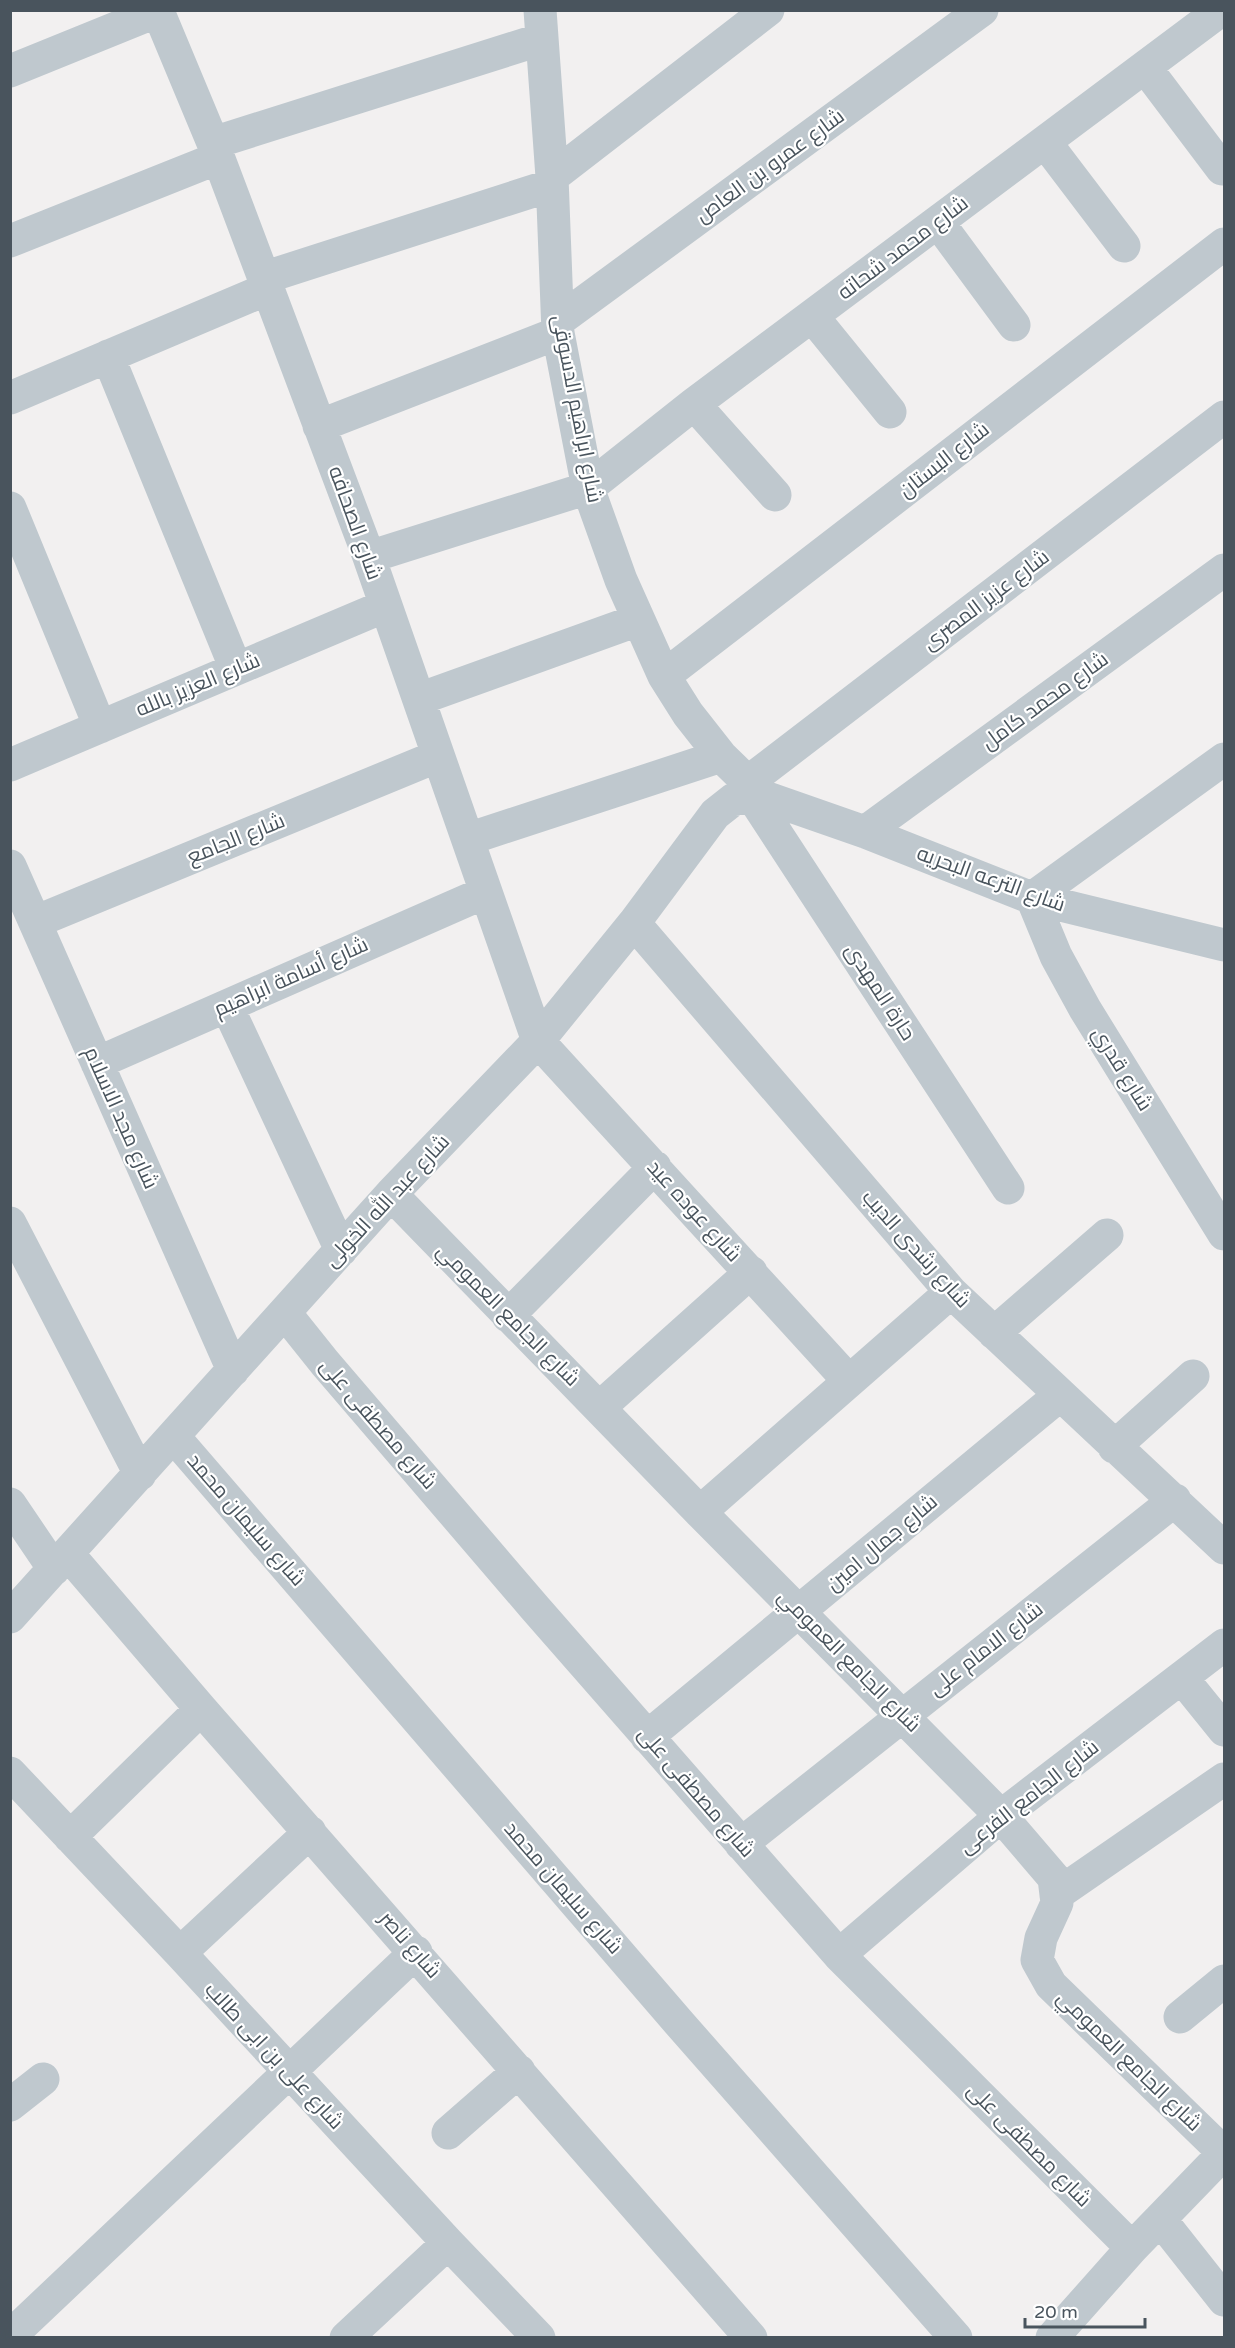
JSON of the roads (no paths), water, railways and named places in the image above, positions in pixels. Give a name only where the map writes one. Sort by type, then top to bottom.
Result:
[{"type":"street","points":[[10,71],[158,10]]},
{"type":"street","name":"شارع الصحافه","points":[[158,10],[216,150],[369,557],[538,1041]]},
{"type":"street","points":[[10,398],[108,356],[265,283],[552,181],[768,10]]},
{"type":"street","name":"شارع عمرو بن العاص","points":[[319,426],[558,327],[982,10]]},
{"type":"street","name":"شارع محمد شحاته","points":[[588,488],[694,404],[1221,10]]},
{"type":"street","points":[[10,241],[216,150],[541,25]]},
{"type":"street","name":"شارع ابراهيم الدسوقى","points":[[541,25],[552,181],[558,327],[588,488],[638,620],[664,676],[688,714],[721,756],[754,791]]},
{"type":"street","points":[[1145,67],[1222,169]]},
{"type":"street","points":[[1045,142],[1124,246]]},
{"type":"street","points":[[938,222],[1014,325]]},
{"type":"street","name":"شارع البستان","points":[[664,676],[1224,244]]},
{"type":"street","points":[[812,316],[890,412]]},
{"type":"street","points":[[108,356],[236,669]]},
{"type":"street","points":[[694,404],[775,495]]},
{"type":"street","name":"شارع عزيز المصرى","points":[[754,791],[1224,417]]},
{"type":"street","points":[[369,557],[588,488]]},
{"type":"street","points":[[10,508],[100,727]]},
{"type":"street","name":"شارع محمد كامل","points":[[865,832],[1224,570]]},
{"type":"street","name":"شارع العزيز بالله","points":[[10,765],[386,606]]},
{"type":"street","points":[[419,699],[638,620]]},
{"type":"street","name":"شارع الجامع","points":[[35,922],[438,756]]},
{"type":"street","points":[[468,839],[721,756]]},
{"type":"street","points":[[1032,898],[1224,759]]},
{"type":"street","name":"شارع الترعه البحريه","points":[[754,791],[1032,898],[1224,945]]},
{"type":"street","name":"شارع عبد الله الخولى","points":[[10,1617],[391,1194],[538,1041],[634,923],[715,814],[734,799],[754,791]]},
{"type":"street","name":"حارة المهدى","points":[[754,791],[1008,1188]]},
{"type":"street","name":"شارع مجد الاسلام","points":[[10,866],[233,1371]]},
{"type":"street","name":"شارع أسامة ابراهيم","points":[[97,1063],[486,892]]},
{"type":"street","name":"شارع قدري","points":[[1032,898],[1056,956],[1085,1009],[1224,1234]]},
{"type":"street","name":"شارع رشدى الديب","points":[[634,923],[951,1292],[1224,1548]]},
{"type":"street","points":[[227,1006],[341,1250]]},
{"type":"street","name":"شارع عوده عيد","points":[[538,1041],[849,1382]]},
{"type":"street","points":[[508,1316],[655,1167]]},
{"type":"street","name":"شارع الجامع العمومي","points":[[391,1194],[700,1512],[1001,1816],[1054,1878],[1057,1903],[1041,1938],[1037,1960],[1051,1984],[1224,2153]]},
{"type":"street","points":[[10,1223],[140,1474]]},
{"type":"street","points":[[994,1333],[1107,1235]]},
{"type":"street","points":[[599,1408],[751,1272]]},
{"type":"street","points":[[700,1512],[951,1292]]},
{"type":"street","name":"شارع مصطفى على","points":[[285,1313],[332,1372],[647,1737],[839,1955],[1132,2248]]},
{"type":"street","points":[[1114,1447],[1193,1376]]},
{"type":"street","name":"شارع جمال امين","points":[[647,1737],[1060,1395]]},
{"type":"street","name":"شارع سليمان محمد","points":[[174,1437],[680,2024],[956,2337]]},
{"type":"street","name":"شارع الامام على","points":[[741,1844],[1175,1500]]},
{"type":"street","name":"شارع ناصر","points":[[10,1504],[61,1562],[201,1708],[751,2337]]},
{"type":"street","name":"شارع الجامع الفرعى","points":[[839,1955],[1001,1816],[1224,1645]]},
{"type":"street","points":[[1182,1678],[1224,1730]]},
{"type":"street","points":[[70,1837],[201,1708]]},
{"type":"street","name":"شارع على بن ابى طالب","points":[[10,1773],[180,1953],[447,2243],[538,2337]]},
{"type":"street","points":[[1056,1895],[1224,1779]]},
{"type":"street","points":[[180,1953],[310,1832]]},
{"type":"street","points":[[22,2324],[416,1952]]},
{"type":"street","points":[[1180,2017],[1224,1982]]},
{"type":"street","points":[[448,2133],[519,2071]]},
{"type":"street","points":[[10,2105],[43,2079]]},
{"type":"street","points":[[1052,2337],[1132,2248],[1224,2153]]},
{"type":"street","points":[[1160,2219],[1224,2300]]},
{"type":"street","points":[[346,2337],[447,2243]]}]
